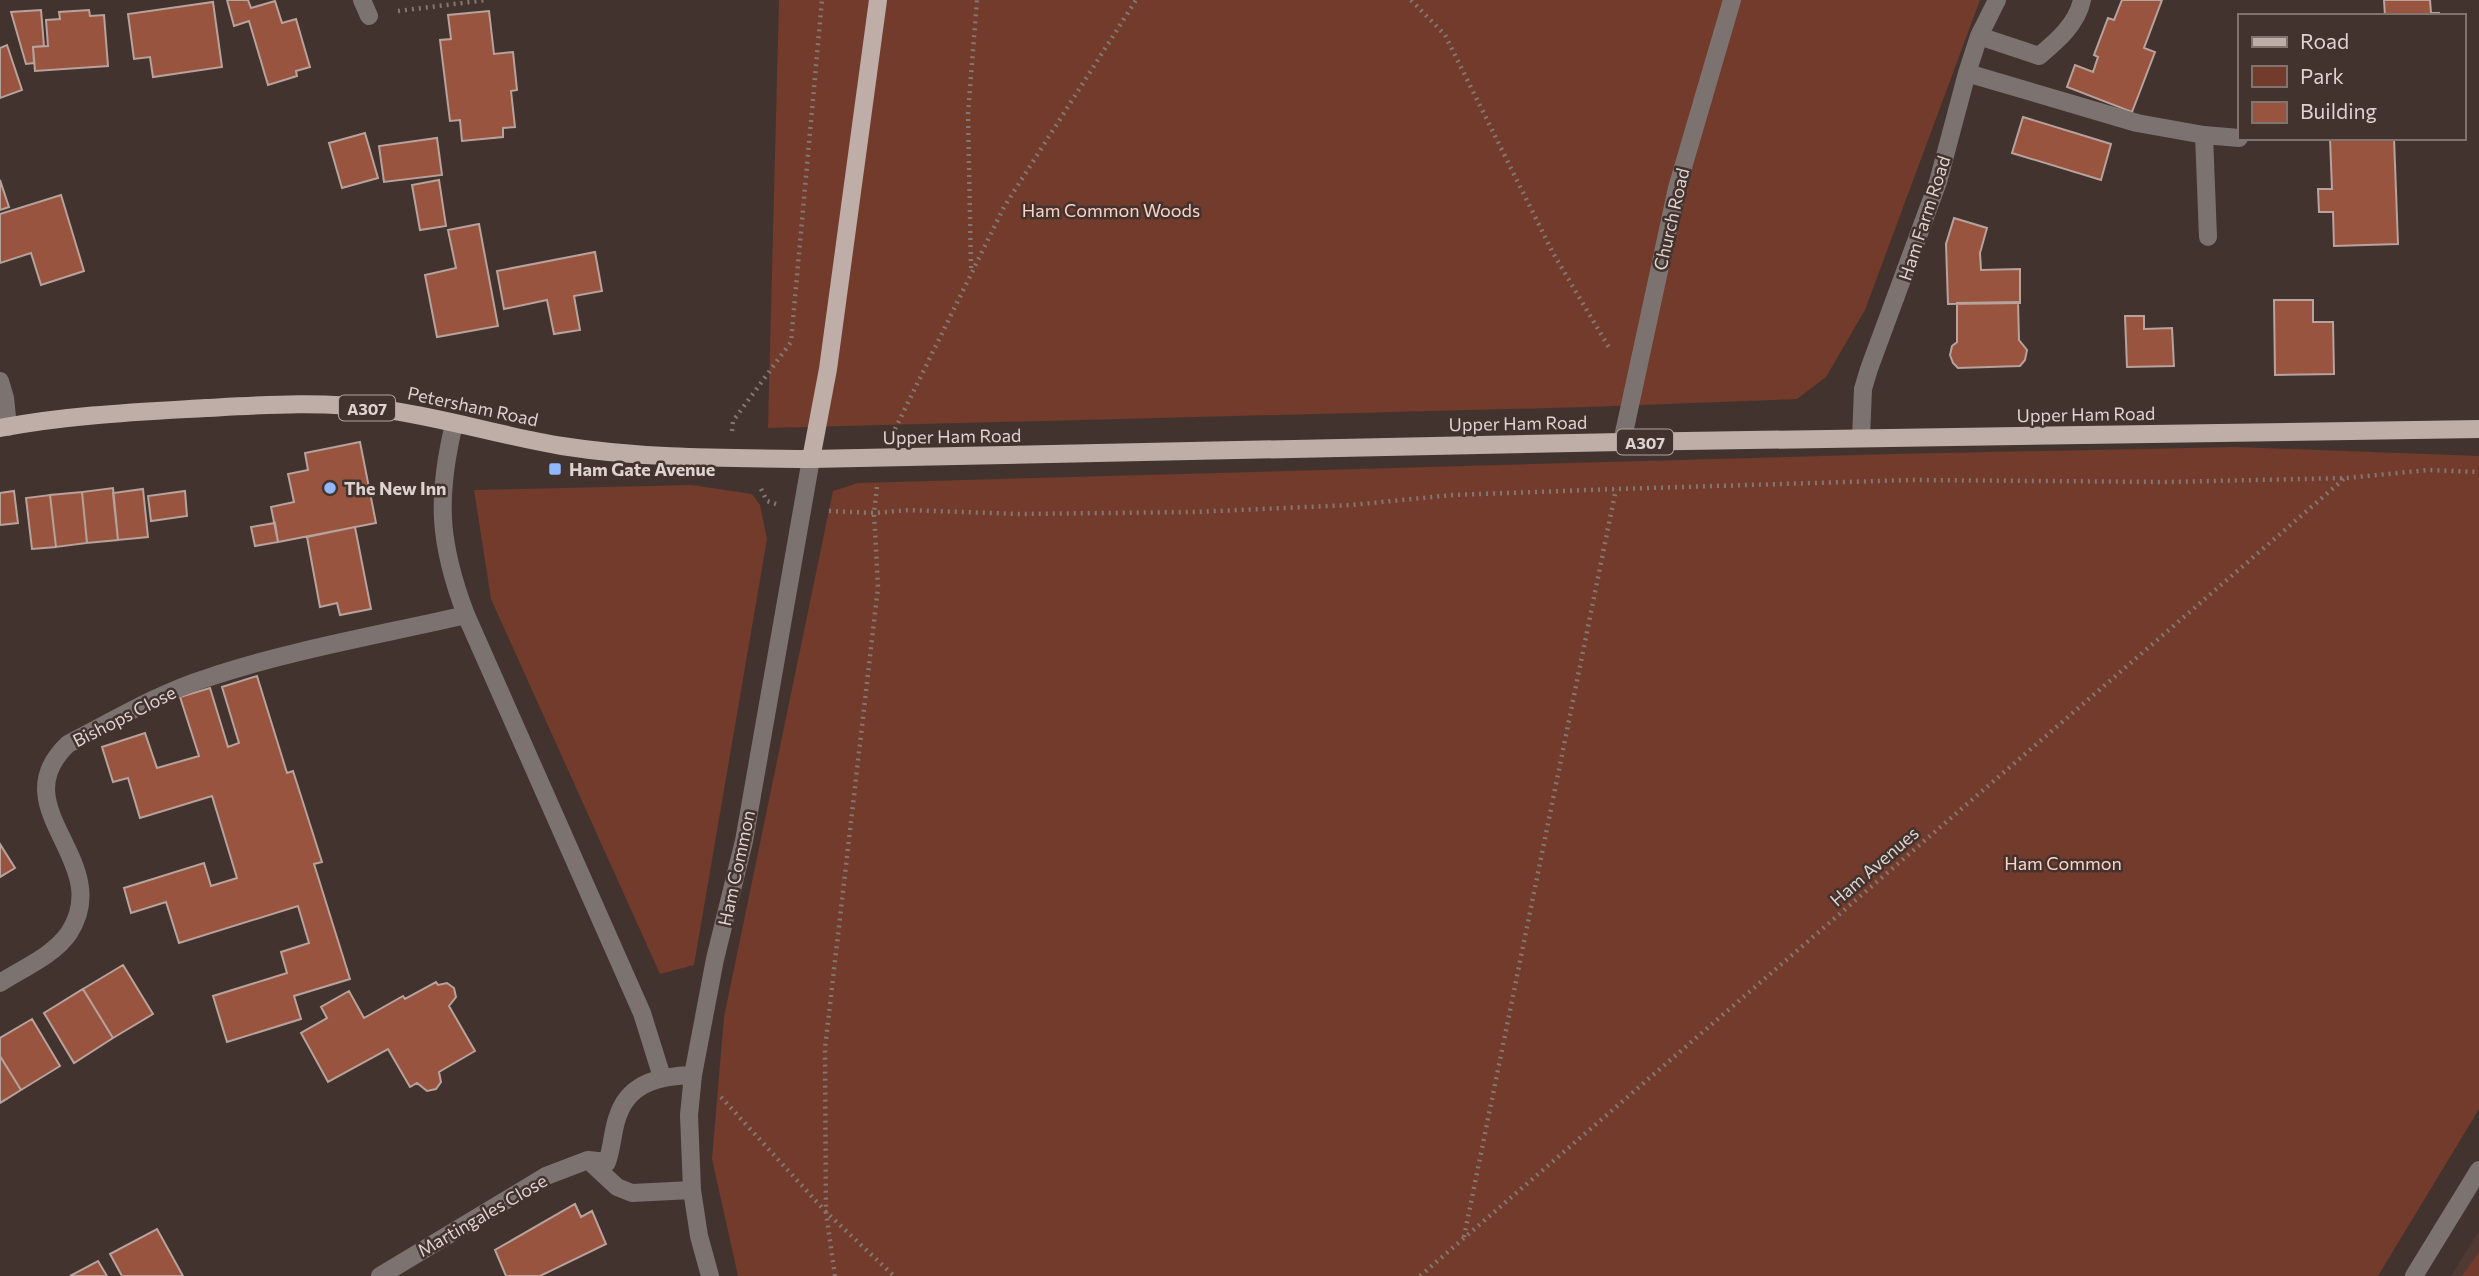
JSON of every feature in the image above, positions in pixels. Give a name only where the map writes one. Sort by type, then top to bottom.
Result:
[{"type":"main road","points":[[811,459],[830,351],[878,0]]},
{"type":"main road","name":"Petersham Road","points":[[4,428],[166,410],[284,405],[380,409],[533,441],[606,452],[811,459]]},
{"type":"main road","name":"Upper Ham Road","points":[[811,459],[1622,442],[2479,429]]},
{"type":"street","name":"Church Road","points":[[1622,442],[1676,188],[1732,0]]},
{"type":"street","name":"Ham Farm Road","points":[[1861,438],[1863,389],[1868,369],[1938,182],[1979,36],[1997,0]]},
{"type":"street","points":[[1979,36],[2039,57],[2079,15],[2082,0]]},
{"type":"street","points":[[1967,73],[2137,124],[2238,138]]},
{"type":"street","points":[[2204,135],[2208,237]]},
{"type":"street","points":[[0,380],[5,398],[4,428]]},
{"type":"street","points":[[454,424],[443,475],[442,530],[447,560],[466,615],[642,1013],[662,1077]]},
{"type":"street","name":"Ham Common","points":[[710,1276],[699,1236],[692,1190],[688,1115],[715,959],[744,841],[811,459]]},
{"type":"street","name":"Bishops Close","points":[[0,982],[60,944],[76,916],[79,898],[76,878],[71,862],[49,823],[40,794],[47,766],[62,749],[162,696],[206,678],[292,654],[466,615]]},
{"type":"street","name":"Martingales Close","points":[[380,1276],[524,1187],[588,1160],[607,1162],[619,1111],[630,1094],[662,1077],[693,1075]]},
{"type":"street","points":[[588,1160],[617,1187],[632,1193],[692,1190]]},
{"type":"street","points":[[2414,1276],[2479,1170]]},
{"type":"path","points":[[366,8],[486,0]]},
{"type":"path","points":[[733,421],[791,342],[822,0]]},
{"type":"path","points":[[835,1276],[826,1212],[825,1048],[878,587],[874,513],[881,459],[971,271],[968,114],[978,0]]},
{"type":"path","points":[[895,426],[1004,208],[1136,0]]},
{"type":"path","points":[[1411,0],[1445,35],[1553,253],[1633,388]]},
{"type":"path","points":[[753,484],[763,491],[767,501],[800,510],[1020,514],[1194,512],[1351,505],[1453,495],[1912,480],[2168,482],[2346,478],[2428,470],[2479,472]]},
{"type":"path","name":"Ham Avenues","points":[[1420,1276],[2346,478]]},
{"type":"path","points":[[1464,1237],[1616,489]]},
{"type":"path","points":[[693,1075],[716,1092],[826,1212],[894,1276]]},
{"type":"shaded area","points":[[2479,1231],[2479,1276],[2451,1276]]},
{"type":"green space","name":"Ham Common Woods","points":[[779,0],[1980,0],[1865,310],[1826,377],[1797,399],[1588,407],[768,428]]},
{"type":"green space","name":"Ham Common","points":[[2236,447],[2479,456],[2479,1109],[2378,1276],[738,1276],[712,1159],[724,1017],[833,491],[858,483]]},
{"type":"green space","points":[[692,485],[752,494],[760,505],[767,539],[694,965],[660,974],[491,599],[474,490]]},
{"type":"green space","points":[[2479,1252],[2479,1276],[2462,1276]]},
{"type":"building","points":[[227,0],[248,0],[251,8],[275,1],[282,23],[296,19],[310,67],[296,71],[297,76],[268,85],[249,21],[234,26]]},
{"type":"building","points":[[2122,0],[2162,0],[2144,48],[2155,52],[2132,112],[2067,87],[2075,65],[2093,72],[2098,57],[2094,55],[2108,18],[2114,20]]},
{"type":"building","points":[[2384,0],[2430,0],[2431,13],[2439,13],[2439,14],[2385,14]]},
{"type":"building","points":[[213,2],[222,67],[153,77],[150,57],[134,59],[128,14]]},
{"type":"building","points":[[41,10],[44,46],[33,47],[34,63],[26,64],[11,12]]},
{"type":"building","points":[[89,10],[90,16],[104,15],[108,66],[35,71],[33,47],[48,46],[46,20],[60,19],[59,12]]},
{"type":"building","points":[[489,11],[494,54],[513,52],[517,90],[511,91],[515,127],[503,128],[503,137],[462,141],[460,120],[450,121],[440,40],[451,39],[448,15]]},
{"type":"building","points":[[7,45],[22,90],[0,98],[0,48]]},
{"type":"building","points":[[2023,117],[2111,144],[2101,180],[2012,153]]},
{"type":"building","points":[[365,133],[378,178],[342,188],[329,143]]},
{"type":"building","points":[[437,138],[442,175],[384,182],[379,146]]},
{"type":"building","points":[[2330,140],[2394,140],[2398,244],[2334,246],[2333,212],[2319,212],[2318,189],[2332,189]]},
{"type":"building","points":[[0,180],[9,207],[0,210]]},
{"type":"building","points":[[439,180],[446,226],[420,230],[412,185]]},
{"type":"building","points":[[61,195],[84,271],[41,285],[31,253],[0,263],[0,214]]},
{"type":"building","points":[[1954,218],[1987,228],[1980,253],[1981,270],[2020,269],[2020,303],[1948,304],[1946,244]]},
{"type":"building","points":[[479,224],[498,326],[437,337],[425,275],[456,268],[448,230]]},
{"type":"building","points":[[595,252],[602,291],[574,296],[580,330],[554,334],[547,300],[504,309],[497,271]]},
{"type":"building","points":[[2274,300],[2313,300],[2313,322],[2333,322],[2334,374],[2275,375]]},
{"type":"building","points":[[2018,302],[2019,340],[2027,350],[2025,360],[2020,366],[1958,368],[1950,355],[1952,346],[1957,342],[1957,303]]},
{"type":"building","points":[[2125,316],[2144,316],[2144,329],[2172,328],[2174,366],[2127,367]]},
{"type":"building","name":"The New Inn","points":[[360,442],[376,523],[278,542],[271,507],[294,502],[288,474],[308,470],[305,453]]},
{"type":"building","points":[[113,488],[118,540],[87,543],[82,492]]},
{"type":"building","points":[[143,489],[148,537],[118,540],[113,493]]},
{"type":"building","points":[[14,491],[18,523],[0,525],[0,493]]},
{"type":"building","points":[[185,491],[187,516],[151,521],[148,496]]},
{"type":"building","points":[[82,492],[87,543],[56,547],[50,495]]},
{"type":"building","points":[[50,495],[56,547],[32,549],[26,498]]},
{"type":"building","points":[[275,523],[278,542],[255,546],[251,527]]},
{"type":"building","points":[[355,527],[371,609],[340,615],[337,603],[320,607],[307,537]]},
{"type":"building","points":[[257,676],[287,773],[293,771],[322,862],[314,864],[350,979],[294,996],[301,1019],[227,1042],[213,996],[287,973],[281,952],[309,943],[298,906],[179,943],[166,902],[131,913],[124,888],[204,863],[211,886],[237,878],[212,796],[140,818],[128,778],[113,782],[102,747],[145,733],[157,768],[199,756],[180,697],[210,688],[228,747],[239,743],[222,687]]},
{"type":"building","points":[[0,844],[15,868],[0,877]]},
{"type":"building","points":[[123,965],[153,1014],[113,1038],[83,989]]},
{"type":"building","points":[[436,982],[438,985],[447,983],[454,988],[456,997],[449,1006],[475,1051],[439,1072],[441,1082],[436,1089],[427,1091],[417,1083],[410,1087],[388,1049],[328,1082],[301,1033],[327,1018],[321,1007],[349,991],[364,1018],[403,996],[405,999]]},
{"type":"building","points":[[83,989],[113,1038],[74,1063],[44,1013]]},
{"type":"building","points":[[32,1019],[60,1066],[21,1090],[0,1056],[0,1038]]},
{"type":"building","points":[[0,1056],[21,1090],[0,1103]]},
{"type":"building","points":[[575,1204],[581,1217],[592,1211],[606,1244],[540,1276],[506,1276],[495,1250]]},
{"type":"building","points":[[157,1229],[183,1276],[122,1276],[110,1254]]},
{"type":"building","points":[[98,1261],[107,1276],[70,1276]]},
{"type":"place","name":"Ham Gate Avenue","points":[[555,469]]},
{"type":"place","name":"The New Inn","points":[[330,488]]}]
